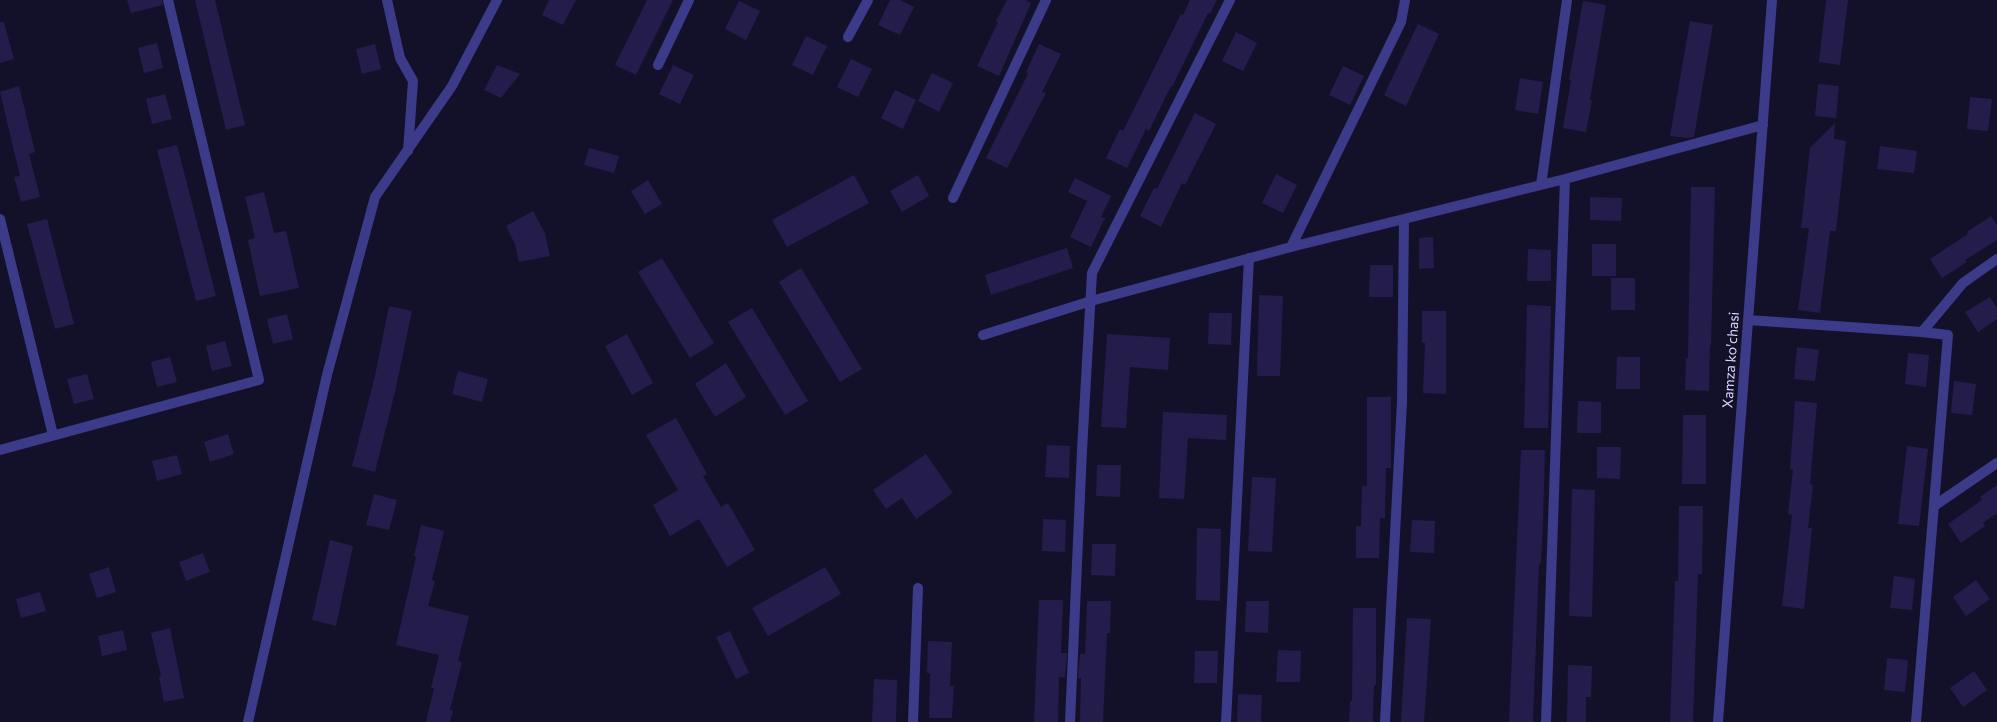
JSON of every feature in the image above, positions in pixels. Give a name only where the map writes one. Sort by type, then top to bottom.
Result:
[{"type":"street","points":[[0,450],[259,380],[168,0]]},
{"type":"street","points":[[387,0],[400,58],[413,80],[408,151]]},
{"type":"street","points":[[248,722],[327,375],[375,197],[452,86],[497,0]]},
{"type":"street","points":[[658,65],[689,0]]},
{"type":"street","points":[[848,37],[868,0]]},
{"type":"street","points":[[953,198],[1046,0]]},
{"type":"street","points":[[1070,722],[1081,458],[1092,273],[1230,0]]},
{"type":"street","points":[[1291,247],[1401,22],[1405,0]]},
{"type":"street","points":[[1541,185],[1567,0]]},
{"type":"street","name":"Xamza ko'chasi","points":[[1718,722],[1772,0]]},
{"type":"street","points":[[984,335],[1091,301],[1249,258],[1404,218],[1565,179],[1763,125]]},
{"type":"street","points":[[1546,722],[1565,179]]},
{"type":"street","points":[[1385,722],[1402,402],[1404,218]]},
{"type":"street","points":[[0,220],[53,435]]},
{"type":"street","points":[[1226,722],[1249,258]]},
{"type":"street","points":[[1922,332],[1963,283],[1997,260]]},
{"type":"street","points":[[1748,320],[1948,334],[1916,722]]},
{"type":"street","points":[[1934,506],[1997,463]]},
{"type":"street","points":[[913,722],[918,588]]},
{"type":"building","points":[[127,0],[162,0],[163,5],[131,13]]},
{"type":"building","points":[[195,0],[215,0],[245,125],[226,130]]},
{"type":"building","points":[[549,0],[576,0],[563,25],[542,15]]},
{"type":"building","points":[[647,0],[673,0],[636,75],[615,65]]},
{"type":"building","points":[[890,0],[900,0],[914,7],[900,35],[878,25]]},
{"type":"building","points":[[1007,0],[1025,0],[1031,3],[999,76],[977,66],[998,22],[996,21]]},
{"type":"building","points":[[1190,0],[1217,0],[1210,14],[1208,13],[1149,131],[1146,129],[1127,168],[1106,158],[1120,129],[1123,131],[1181,14],[1183,15]]},
{"type":"building","points":[[1826,0],[1848,0],[1840,65],[1819,62]]},
{"type":"building","points":[[739,1],[760,11],[746,40],[725,29]]},
{"type":"building","points":[[1583,1],[1606,5],[1586,132],[1563,128],[1571,80],[1569,80]]},
{"type":"building","points":[[1690,21],[1713,25],[1694,137],[1689,138],[1670,136]]},
{"type":"building","points":[[0,22],[4,22],[14,59],[0,63]]},
{"type":"building","points":[[1418,24],[1439,34],[1406,106],[1384,95]]},
{"type":"building","points":[[1236,32],[1257,43],[1243,71],[1222,61]]},
{"type":"building","points":[[806,36],[827,46],[813,75],[792,65]]},
{"type":"building","points":[[157,43],[163,68],[144,73],[138,48]]},
{"type":"building","points":[[375,44],[381,69],[362,74],[356,49]]},
{"type":"building","points":[[1039,44],[1061,54],[1042,92],[1046,93],[1007,168],[986,158],[1028,74],[1026,72]]},
{"type":"building","points":[[851,59],[872,69],[858,97],[837,87]]},
{"type":"building","points":[[497,65],[520,74],[501,98],[484,90]]},
{"type":"building","points":[[673,65],[694,75],[680,104],[659,94]]},
{"type":"building","points":[[1343,66],[1364,76],[1350,105],[1329,95]]},
{"type":"building","points":[[932,73],[953,83],[939,112],[918,101]]},
{"type":"building","points":[[1520,78],[1543,82],[1538,114],[1515,110]]},
{"type":"building","points":[[1818,84],[1839,86],[1836,118],[1815,116]]},
{"type":"building","points":[[19,86],[35,152],[29,154],[40,197],[21,202],[14,177],[20,176],[0,92]]},
{"type":"building","points":[[895,90],[916,100],[903,129],[881,118]]},
{"type":"building","points":[[165,94],[172,119],[152,124],[146,99]]},
{"type":"building","points":[[1970,97],[1992,99],[1988,131],[1967,129]]},
{"type":"building","points":[[1195,113],[1216,124],[1185,185],[1182,183],[1161,227],[1140,216],[1154,188],[1157,189]]},
{"type":"building","points":[[1835,123],[1834,139],[1846,141],[1836,231],[1830,231],[1820,313],[1798,310],[1809,228],[1801,228],[1810,148]]},
{"type":"building","points":[[177,145],[216,296],[196,301],[157,150]]},
{"type":"building","points":[[1880,146],[1917,151],[1914,173],[1877,169]]},
{"type":"building","points":[[589,148],[619,156],[614,173],[584,165]]},
{"type":"building","points":[[1276,174],[1297,185],[1283,213],[1262,203]]},
{"type":"building","points":[[854,175],[869,203],[787,247],[772,220]]},
{"type":"building","points":[[918,175],[929,196],[902,212],[890,191]]},
{"type":"building","points":[[1075,178],[1111,196],[1101,217],[1105,218],[1091,247],[1070,237],[1087,201],[1068,192]]},
{"type":"building","points":[[648,180],[662,204],[645,214],[631,191]]},
{"type":"building","points":[[1691,187],[1715,187],[1709,391],[1685,390],[1686,358],[1688,358]]},
{"type":"building","points":[[264,192],[274,233],[286,231],[299,288],[260,296],[248,240],[255,238],[245,197]]},
{"type":"building","points":[[1590,197],[1622,198],[1621,221],[1590,220]]},
{"type":"building","points":[[533,211],[545,233],[550,256],[519,262],[515,244],[506,226]]},
{"type":"building","points":[[1991,216],[1997,225],[1997,240],[1965,260],[1967,262],[1942,278],[1930,259],[1968,234],[1967,232]]},
{"type":"building","points":[[47,219],[74,324],[55,329],[27,224]]},
{"type":"building","points":[[1433,237],[1434,268],[1419,269],[1419,238]]},
{"type":"building","points":[[1592,244],[1616,244],[1616,276],[1592,276]]},
{"type":"building","points":[[1067,248],[1073,268],[991,295],[985,275]]},
{"type":"building","points":[[1528,249],[1551,250],[1551,281],[1527,281]]},
{"type":"building","points":[[662,258],[714,343],[690,358],[638,272]]},
{"type":"building","points":[[1370,265],[1393,265],[1393,297],[1369,297]]},
{"type":"building","points":[[801,268],[862,369],[840,382],[779,282]]},
{"type":"building","points":[[1611,278],[1635,278],[1635,310],[1611,310]]},
{"type":"building","points":[[1259,295],[1283,296],[1280,376],[1257,376]]},
{"type":"building","points":[[1990,297],[1997,308],[1997,319],[1978,332],[1965,312]]},
{"type":"building","points":[[1527,305],[1551,306],[1548,428],[1524,428]]},
{"type":"building","points":[[389,306],[412,311],[395,392],[375,472],[352,466],[375,376]]},
{"type":"building","points":[[752,308],[808,401],[785,415],[728,322]]},
{"type":"building","points":[[1422,311],[1446,311],[1446,394],[1423,393],[1425,343],[1422,343]]},
{"type":"building","points":[[1209,313],[1232,313],[1231,345],[1208,344]]},
{"type":"building","points":[[287,314],[293,339],[273,344],[267,319]]},
{"type":"building","points":[[627,334],[653,383],[632,395],[605,346]]},
{"type":"building","points":[[1107,334],[1170,338],[1168,370],[1130,367],[1126,428],[1101,427]]},
{"type":"building","points":[[225,341],[232,366],[212,371],[206,346]]},
{"type":"building","points":[[1797,347],[1819,350],[1815,381],[1794,379]]},
{"type":"building","points":[[1908,353],[1929,355],[1926,387],[1905,384]]},
{"type":"building","points":[[170,357],[177,382],[157,387],[151,362]]},
{"type":"building","points":[[1617,357],[1640,357],[1640,389],[1616,389]]},
{"type":"building","points":[[726,363],[746,397],[715,417],[695,384]]},
{"type":"building","points":[[458,371],[488,379],[482,402],[452,394]]},
{"type":"building","points":[[87,374],[94,399],[74,404],[67,379]]},
{"type":"building","points":[[1954,381],[1976,384],[1972,415],[1951,413]]},
{"type":"building","points":[[1367,397],[1391,397],[1391,468],[1386,468],[1385,518],[1380,518],[1379,558],[1356,558],[1356,526],[1361,526],[1362,486],[1367,486]]},
{"type":"building","points":[[1578,401],[1601,402],[1601,433],[1577,433]]},
{"type":"building","points":[[1795,401],[1817,403],[1810,484],[1813,485],[1808,528],[1812,528],[1804,609],[1782,606],[1792,515],[1788,514],[1793,470],[1790,469]]},
{"type":"building","points":[[1163,412],[1227,415],[1226,440],[1188,438],[1184,499],[1159,498]]},
{"type":"building","points":[[1683,415],[1706,415],[1706,484],[1682,484]]},
{"type":"building","points":[[676,418],[707,474],[703,476],[721,507],[728,503],[755,550],[727,567],[699,519],[670,536],[653,505],[678,490],[646,435]]},
{"type":"building","points":[[228,434],[234,454],[210,462],[204,442]]},
{"type":"building","points":[[1047,445],[1070,446],[1069,478],[1045,477]]},
{"type":"building","points":[[1907,446],[1928,449],[1919,526],[1898,524]]},
{"type":"building","points":[[1597,447],[1621,447],[1620,479],[1597,478]]},
{"type":"building","points":[[1521,450],[1545,450],[1543,521],[1541,564],[1539,563],[1533,722],[1509,722]]},
{"type":"building","points":[[926,454],[953,493],[916,519],[902,498],[886,509],[873,490]]},
{"type":"building","points":[[177,455],[182,474],[157,481],[152,461]]},
{"type":"building","points":[[1097,465],[1121,465],[1120,497],[1096,496]]},
{"type":"building","points":[[1252,477],[1276,478],[1272,552],[1248,551]]},
{"type":"building","points":[[1997,485],[1997,513],[1983,523],[1985,526],[1961,543],[1948,524],[1982,500],[1980,497]]},
{"type":"building","points":[[1572,489],[1595,490],[1592,617],[1569,616]]},
{"type":"building","points":[[374,494],[397,500],[389,530],[366,525]]},
{"type":"building","points":[[1679,506],[1703,506],[1702,574],[1698,574],[1693,722],[1670,722],[1675,581],[1678,581]]},
{"type":"building","points":[[1043,519],[1066,520],[1065,552],[1042,551]]},
{"type":"building","points":[[1412,520],[1435,521],[1434,553],[1410,552]]},
{"type":"building","points":[[421,525],[444,531],[432,580],[435,581],[428,606],[469,616],[458,661],[462,662],[450,710],[453,711],[450,722],[426,722],[434,688],[431,688],[439,655],[396,645],[416,557],[414,556]]},
{"type":"building","points":[[1197,528],[1221,529],[1220,601],[1196,600]]},
{"type":"building","points":[[330,540],[353,546],[336,626],[312,620]]},
{"type":"building","points":[[1092,544],[1116,544],[1115,576],[1091,575]]},
{"type":"building","points":[[203,553],[210,572],[186,581],[179,562]]},
{"type":"building","points":[[109,567],[116,592],[97,598],[89,574]]},
{"type":"building","points":[[825,567],[841,594],[768,636],[752,608]]},
{"type":"building","points":[[1894,576],[1915,579],[1912,610],[1890,608]]},
{"type":"building","points":[[1976,580],[1990,599],[1966,616],[1953,597]]},
{"type":"building","points":[[40,592],[46,611],[21,618],[16,599]]},
{"type":"building","points":[[1039,600],[1063,600],[1061,653],[1067,653],[1065,678],[1059,677],[1058,722],[1034,722]]},
{"type":"building","points":[[1087,601],[1111,601],[1110,633],[1107,633],[1103,722],[1080,722],[1081,678],[1078,678],[1080,654],[1085,654]]},
{"type":"building","points":[[1246,601],[1269,601],[1268,633],[1245,632]]},
{"type":"building","points":[[1353,608],[1376,608],[1376,685],[1374,685],[1373,722],[1349,722],[1350,701],[1352,701]]},
{"type":"building","points":[[1407,618],[1431,619],[1424,722],[1401,722]]},
{"type":"building","points":[[170,628],[184,698],[164,702],[159,677],[161,676],[151,633]]},
{"type":"building","points":[[123,630],[127,650],[102,656],[98,636]]},
{"type":"building","points":[[730,631],[749,673],[736,679],[716,637]]},
{"type":"building","points":[[928,641],[952,642],[950,686],[954,686],[952,718],[929,718],[930,673],[927,673]]},
{"type":"building","points":[[1278,650],[1301,651],[1300,682],[1276,682]]},
{"type":"building","points":[[1195,651],[1218,651],[1217,683],[1194,683]]},
{"type":"building","points":[[1887,658],[1908,660],[1905,692],[1884,690]]},
{"type":"building","points":[[1568,665],[1592,666],[1591,697],[1586,697],[1586,722],[1567,722]]},
{"type":"building","points":[[1974,671],[1987,690],[1963,707],[1950,688]]},
{"type":"building","points":[[874,679],[897,680],[896,722],[872,722]]},
{"type":"building","points":[[1238,694],[1262,695],[1261,722],[1237,722]]}]
